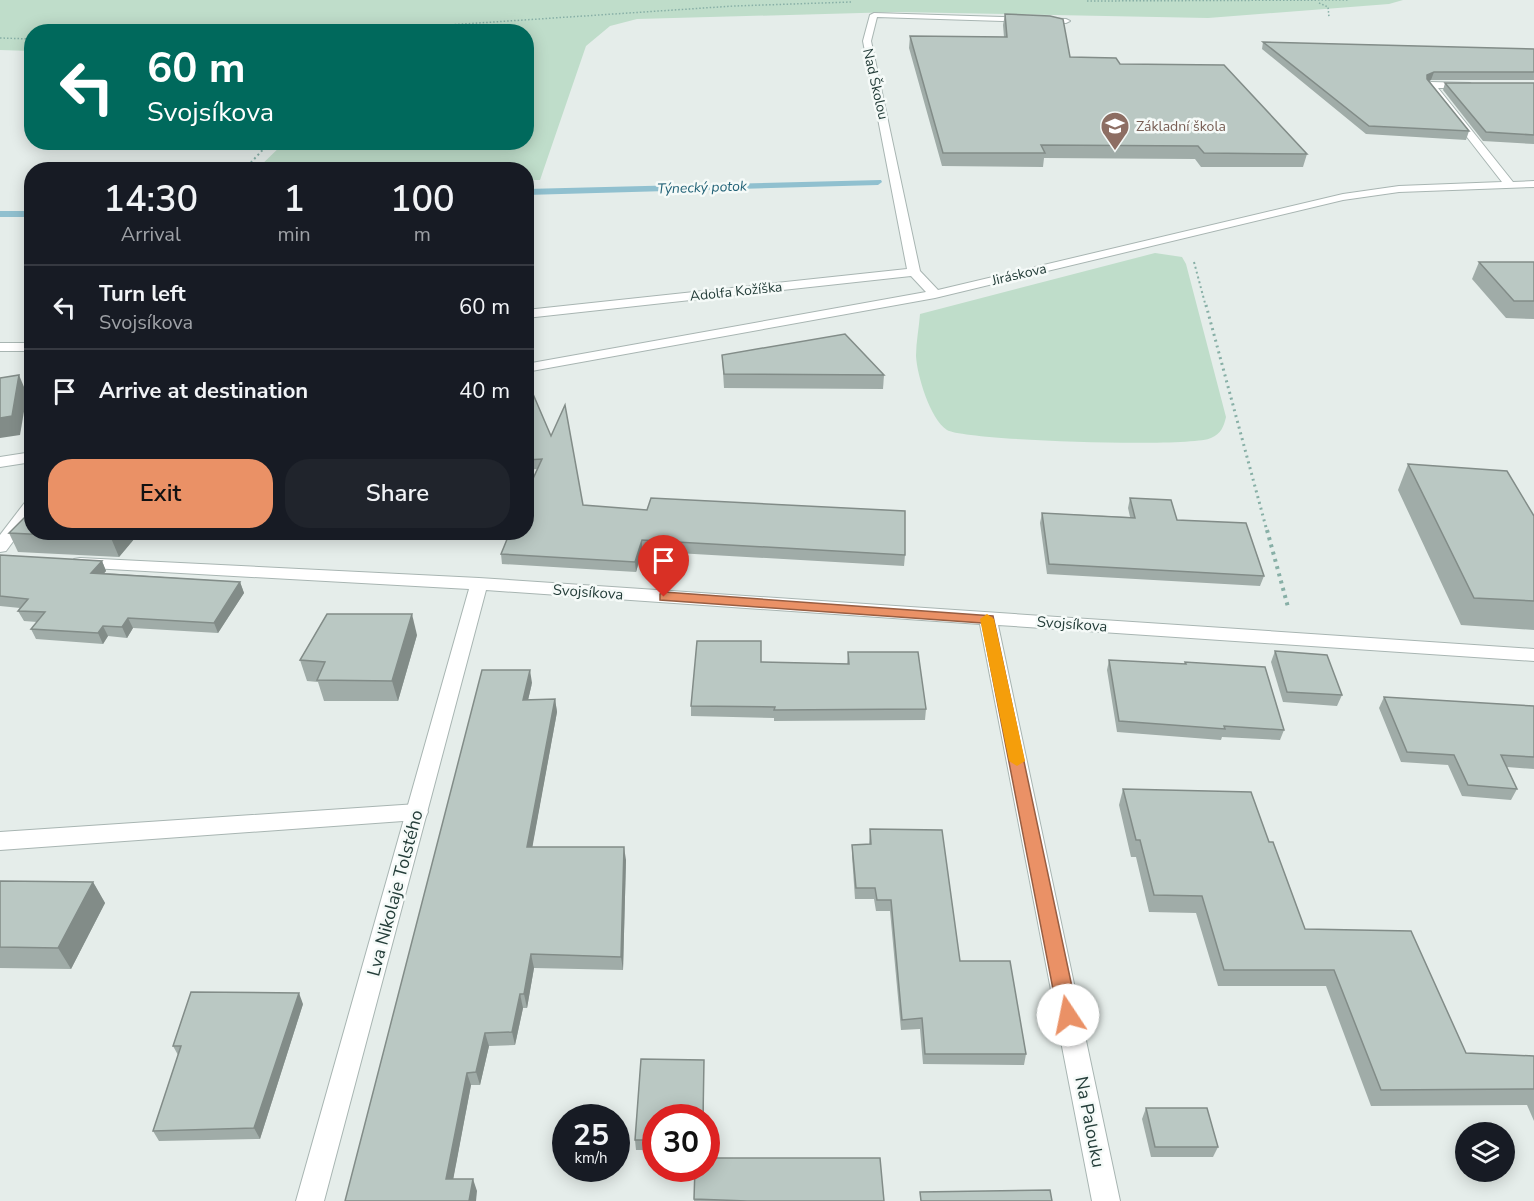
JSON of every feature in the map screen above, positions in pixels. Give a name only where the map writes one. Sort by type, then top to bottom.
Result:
[{"type":"street","name":"Nad Školou","points":[[914,272],[867,41],[874,15],[1066,21]]},
{"type":"street","points":[[1477,85],[1431,85],[1510,185]]},
{"type":"street","name":"Jiráskova","points":[[534,367],[935,294],[1374,191],[1534,184]]},
{"type":"street","points":[[914,272],[935,294]]},
{"type":"street","name":"Adolfa Kožíška","points":[[534,313],[914,272]]},
{"type":"street","points":[[0,347],[24,347]]},
{"type":"street","points":[[0,462],[24,458]]},
{"type":"street","points":[[4,555],[24,519]]},
{"type":"street","name":"Svojsíkova","points":[[60,562],[479,584],[1534,655]]},
{"type":"street","name":"Lva Nikolaje Tolstého","points":[[310,1201],[479,584]]},
{"type":"street","name":"Na Palouku","points":[[988,619],[1106,1201]]},
{"type":"street","points":[[0,841],[417,813]]},
{"type":"path","points":[[1310,0],[1328,7],[1329,17]]},
{"type":"path","points":[[0,38],[24,39]]},
{"type":"path","points":[[251,162],[263,150]]},
{"type":"path","points":[[1186,235],[1297,639]]},
{"type":"green space","points":[[0,0],[1403,0],[1389,4],[1208,18],[897,12],[637,19],[610,26],[586,46],[540,180],[534,180],[534,162],[264,162],[277,150],[534,150],[534,24],[24,24],[24,51],[0,50]]},
{"type":"green space","points":[[1155,253],[1182,257],[1186,264],[1226,417],[1220,432],[1211,438],[1195,441],[1079,442],[963,434],[947,430],[941,424],[930,407],[917,364],[920,314]]},
{"type":"building","points":[[1005,14],[1050,16],[1063,19],[1070,57],[1116,58],[1120,64],[1224,65],[1307,154],[1204,153],[1198,146],[1041,145],[1045,153],[943,153],[910,36],[1007,37]]},
{"type":"building","points":[[1263,42],[1534,49],[1534,72],[1434,72],[1427,75],[1427,79],[1469,131],[1369,126]]},
{"type":"building","points":[[1445,83],[1534,83],[1534,135],[1486,132]]},
{"type":"building","points":[[1479,262],[1534,262],[1534,301],[1514,301]]},
{"type":"building","points":[[845,334],[884,375],[724,374],[722,355]]},
{"type":"building","points":[[19,375],[12,416],[0,418],[0,378]]},
{"type":"building","points":[[534,396],[551,436],[565,405],[583,505],[647,510],[651,498],[905,511],[905,555],[642,540],[635,562],[501,554],[507,540],[534,540],[534,476],[542,459],[534,460]]},
{"type":"building","points":[[1408,464],[1507,471],[1534,516],[1534,601],[1474,598]]},
{"type":"building","points":[[1130,498],[1171,500],[1177,520],[1246,523],[1264,576],[1049,564],[1042,513],[1135,518]]},
{"type":"building","points":[[24,518],[24,534],[9,533]]},
{"type":"building","points":[[0,555],[102,561],[91,573],[240,582],[214,623],[128,618],[122,627],[103,626],[98,633],[31,629],[45,612],[18,611],[28,599],[0,596]]},
{"type":"building","points":[[327,614],[412,614],[392,681],[317,680],[325,662],[300,660]]},
{"type":"building","points":[[697,641],[761,641],[761,662],[849,664],[848,652],[918,652],[926,709],[774,710],[775,707],[691,706]]},
{"type":"building","points":[[1275,651],[1327,655],[1342,695],[1287,692]]},
{"type":"building","points":[[1109,660],[1265,667],[1284,730],[1224,726],[1225,729],[1119,721]]},
{"type":"building","points":[[482,670],[530,670],[523,700],[555,699],[527,847],[624,847],[621,957],[531,954],[524,994],[520,994],[512,1032],[485,1033],[476,1072],[467,1073],[446,1179],[473,1179],[469,1201],[345,1201]]},
{"type":"building","points":[[1384,697],[1534,706],[1534,757],[1501,755],[1517,789],[1468,785],[1454,755],[1407,752]]},
{"type":"building","points":[[1123,789],[1251,792],[1269,842],[1273,842],[1305,929],[1411,931],[1466,1053],[1534,1056],[1534,1089],[1381,1090],[1334,970],[1224,970],[1202,896],[1154,895],[1140,840],[1136,840]]},
{"type":"building","points":[[870,829],[942,830],[960,961],[1010,961],[1026,1054],[925,1054],[922,1018],[902,1020],[891,900],[877,900],[875,888],[856,888],[852,845],[871,844]]},
{"type":"building","points":[[0,881],[93,882],[58,948],[0,947]]},
{"type":"building","points":[[191,992],[299,993],[254,1128],[153,1131],[181,1046],[173,1046]]},
{"type":"building","points":[[641,1059],[704,1060],[703,1104],[642,1104],[642,1140],[635,1140]]},
{"type":"building","points":[[1146,1108],[1207,1108],[1218,1147],[1155,1147]]},
{"type":"building","points":[[720,1158],[880,1158],[884,1201],[694,1199],[695,1182],[720,1182]]},
{"type":"building","points":[[1050,1190],[1052,1201],[921,1201],[920,1192]]},
{"type":"waterway","name":"Týnecký potok","points":[[534,192],[878,182]]},
{"type":"waterway","name":"Týnecký potok","points":[[0,214],[24,214]]},
{"type":"slow traffic","points":[[987,619],[1017,761]]},
{"type":"place","name":"Základní škola","points":[[1115,152]]},
{"type":"route","points":[[664,597],[988,619],[1068,1015]]}]
